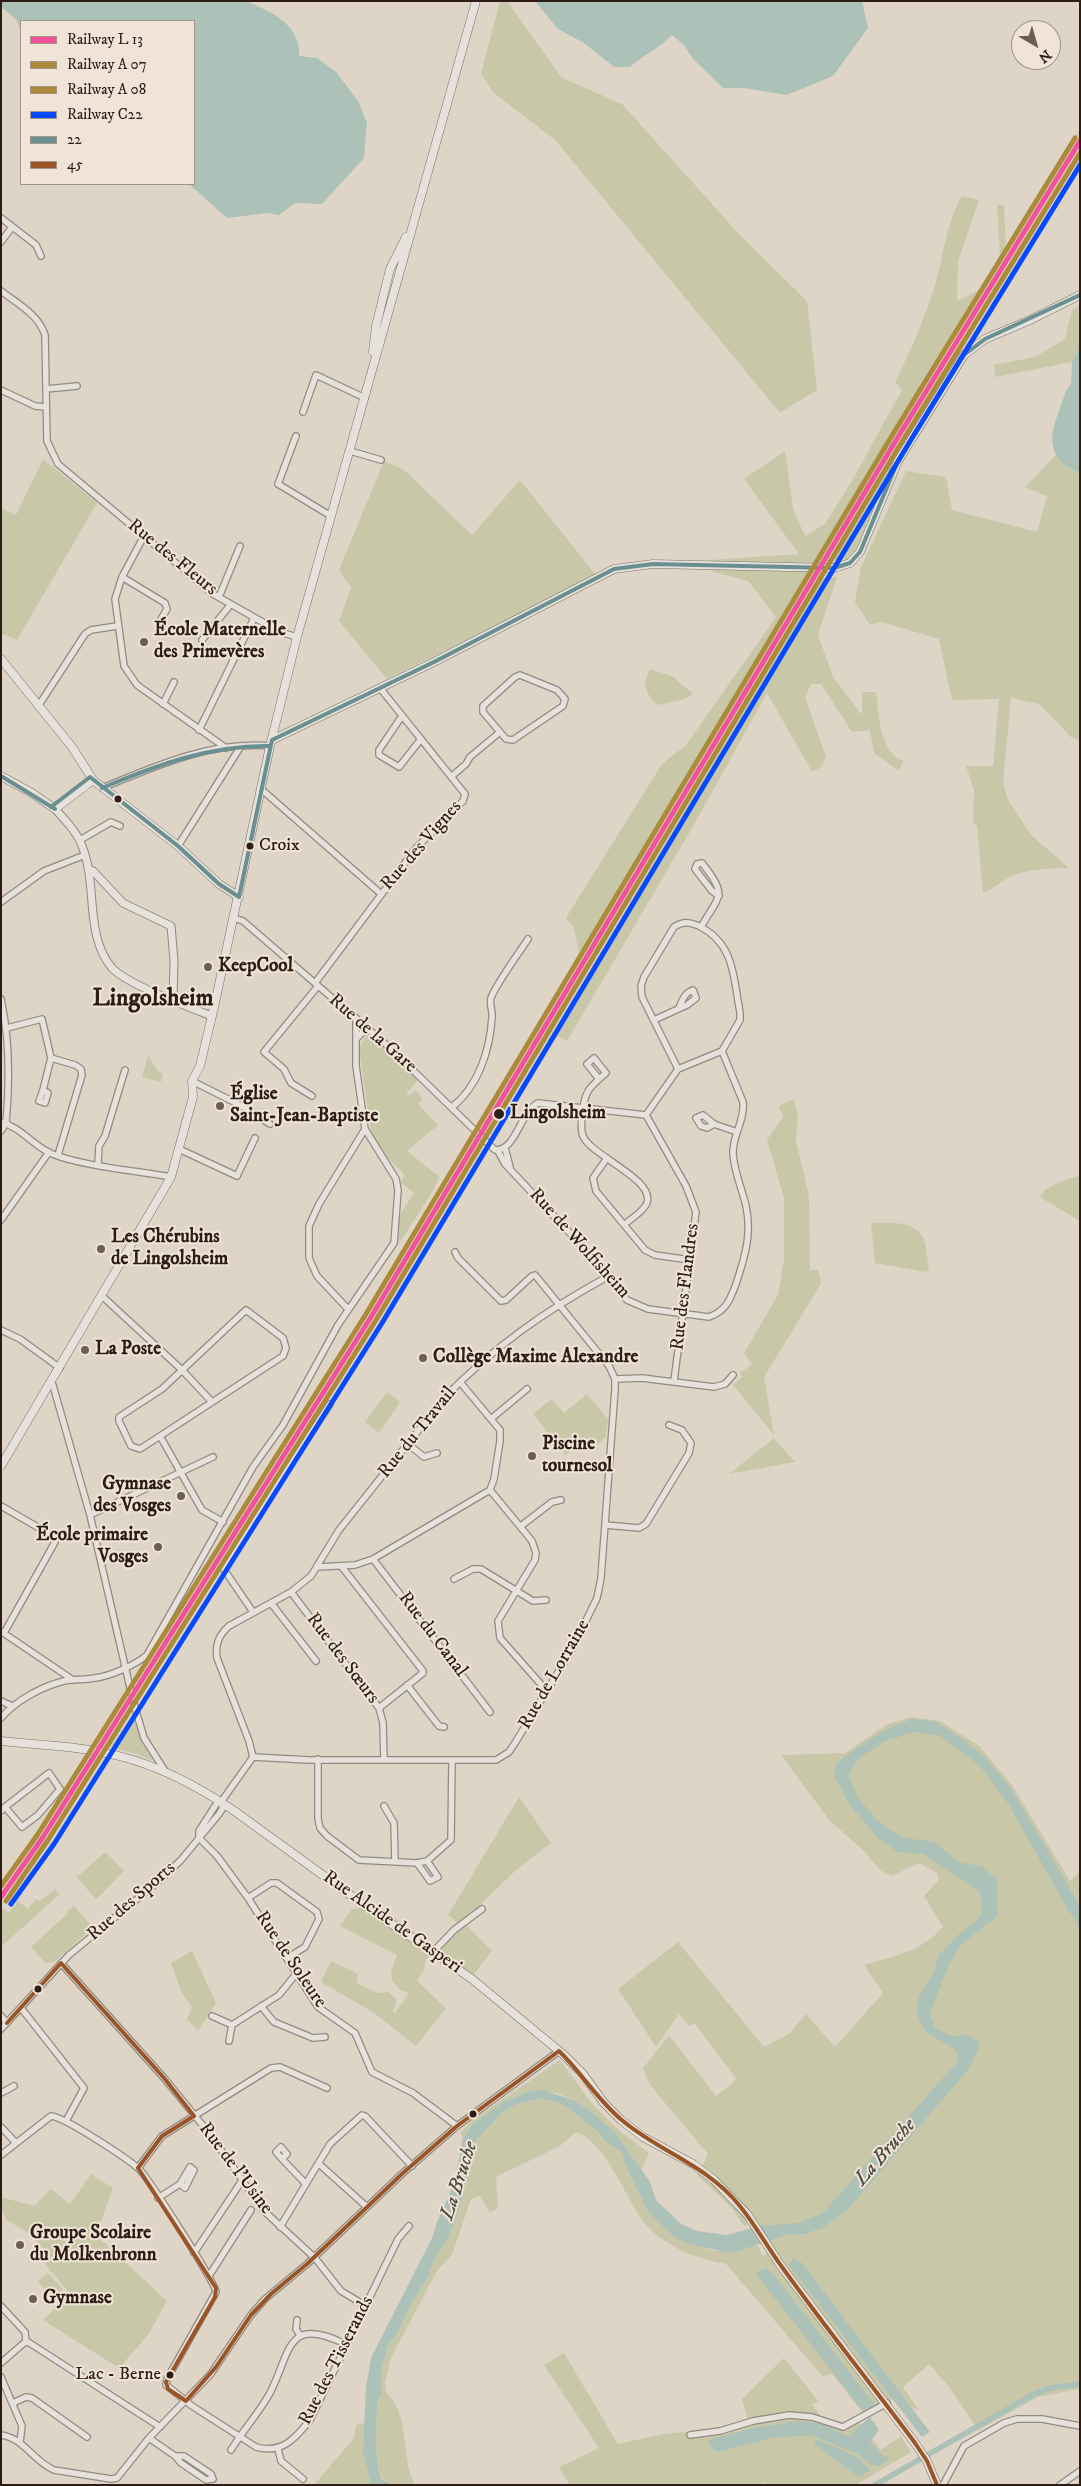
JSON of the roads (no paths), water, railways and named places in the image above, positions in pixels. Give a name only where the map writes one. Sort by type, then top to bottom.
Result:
[{"type":"main road","points":[[1,1466],[172,1177],[193,1097],[192,1081],[200,1066],[212,1016],[271,743],[297,637],[372,371],[394,258],[414,221],[476,1]]},
{"type":"main road","points":[[271,743],[434,662],[603,574],[621,567],[653,564],[842,567],[853,561],[860,552],[903,453],[964,355],[979,342],[1030,320],[1080,295]]},
{"type":"main road","points":[[1,659],[72,748],[92,779],[178,846],[219,884],[238,897]]},
{"type":"main road","points":[[1,776],[32,793],[53,808],[92,779]]},
{"type":"main road","name":"Rue Alcide de Gasperi","points":[[1,1741],[108,1753],[168,1774],[221,1802],[364,1905],[472,1978],[559,2050],[577,2068],[616,2115],[643,2137],[705,2173],[738,2204],[769,2249],[921,2451],[937,2485]]},
{"type":"street","points":[[1,218],[36,245],[41,256]]},
{"type":"street","points":[[1,242],[12,227]]},
{"type":"street","points":[[1,291],[35,316],[42,325],[45,335],[45,407],[35,406],[1,390]]},
{"type":"street","points":[[303,412],[316,375],[365,398]]},
{"type":"street","points":[[46,389],[77,386]]},
{"type":"street","name":"Rue des Fleurs","points":[[45,407],[47,441],[58,464],[219,597],[280,632],[297,637]]},
{"type":"street","points":[[296,436],[278,484],[331,516]]},
{"type":"street","points":[[350,451],[381,460]]},
{"type":"street","points":[[144,536],[122,576],[115,599],[117,626],[124,666],[130,678],[163,704],[226,748]]},
{"type":"street","points":[[219,597],[240,546]]},
{"type":"street","points":[[122,576],[164,603],[167,609],[160,621]]},
{"type":"street","points":[[202,640],[231,604]]},
{"type":"street","points":[[199,730],[254,618]]},
{"type":"street","points":[[39,705],[85,634],[90,630],[117,626]]},
{"type":"street","points":[[520,675],[557,690],[565,699],[563,706],[513,740],[506,739],[500,732],[483,712],[483,706],[515,677],[520,675]]},
{"type":"street","points":[[163,704],[174,682]]},
{"type":"street","name":"Rue des Vignes","points":[[312,1096],[291,1083],[284,1068],[264,1052],[316,984],[380,893],[417,847],[463,801],[465,794],[380,688]]},
{"type":"street","points":[[402,716],[379,750],[379,755],[399,768],[421,739]]},
{"type":"street","points":[[452,776],[466,764],[470,757],[500,732]]},
{"type":"street","points":[[209,751],[214,741]]},
{"type":"street","points":[[102,788],[190,754],[271,743]]},
{"type":"street","points":[[178,846],[242,746]]},
{"type":"street","points":[[262,789],[380,893]]},
{"type":"street","points":[[53,808],[80,840],[88,869],[95,925],[103,954],[114,969],[134,982],[212,1016]]},
{"type":"street","points":[[80,840],[110,822],[120,826]]},
{"type":"street","points":[[1,902],[44,871],[85,855]]},
{"type":"street","points":[[701,928],[718,896],[718,883],[702,864],[697,864],[695,869],[712,892],[718,896]]},
{"type":"street","points":[[88,869],[93,871],[123,903],[171,926],[174,960],[173,1000]]},
{"type":"street","name":"Rue de la Gare","points":[[234,918],[243,921],[356,1018],[452,1107],[488,1145],[498,1151]]},
{"type":"street","points":[[498,1151],[505,1148],[536,1104],[545,1103],[646,1115],[678,1069],[722,1051],[740,1020],[729,956],[718,939],[689,922],[680,923],[674,927],[644,977],[641,986],[642,996],[678,1069]]},
{"type":"street","points":[[452,1107],[465,1096],[477,1076],[489,1039],[493,1015],[491,999],[528,938]]},
{"type":"street","points":[[1,999],[7,1028],[10,1066],[1,1131]]},
{"type":"street","points":[[654,1020],[678,1008]]},
{"type":"street","points":[[1,1718],[12,1706],[51,1686],[73,1680],[96,1678],[144,1658],[151,1650],[253,1467],[283,1425],[348,1309],[392,1247],[395,1239],[398,1190],[396,1179],[365,1129],[356,1066],[356,1018]]},
{"type":"street","points":[[7,1028],[42,1019],[51,1058],[43,1090]]},
{"type":"street","points":[[356,1039],[367,1028]]},
{"type":"street","name":"Rue de Wolfisheim","points":[[498,1151],[510,1169],[584,1248],[627,1300],[648,1309],[709,1317],[724,1309],[728,1303],[746,1256],[749,1231],[746,1208],[733,1152],[744,1111],[744,1102],[722,1051]]},
{"type":"street","points":[[51,1058],[75,1065],[81,1069],[82,1076],[58,1155]]},
{"type":"street","points":[[1,1066],[10,1066]]},
{"type":"street","points":[[98,1164],[99,1146],[125,1070]]},
{"type":"street","points":[[599,1079],[587,1090],[581,1129],[583,1138],[632,1176],[646,1193],[646,1204],[625,1224]]},
{"type":"street","points":[[192,1081],[240,1105],[270,1124]]},
{"type":"street","name":"Rue des Flandres","points":[[646,1115],[692,1198],[696,1212],[674,1382]]},
{"type":"street","points":[[3,1122],[49,1152],[58,1155],[172,1177]]},
{"type":"street","points":[[714,1124],[737,1132]]},
{"type":"street","points":[[348,1309],[317,1276],[309,1258],[309,1226],[319,1204],[365,1129]]},
{"type":"street","points":[[179,1149],[237,1176],[255,1138]]},
{"type":"street","name":"Rue de Wolfisheim","points":[[505,1148],[510,1169]]},
{"type":"street","points":[[1,1220],[49,1152]]},
{"type":"street","points":[[607,1158],[593,1178],[596,1191],[645,1250],[655,1255],[690,1260]]},
{"type":"street","points":[[455,1252],[458,1258],[501,1300],[506,1300],[535,1275],[609,1366],[615,1379],[642,1378],[714,1387],[725,1384],[733,1374]]},
{"type":"street","name":"Rue du Travail","points":[[253,1757],[215,1649],[219,1637],[225,1630],[253,1612],[304,1583],[318,1567],[339,1530],[460,1382],[508,1340],[558,1304],[607,1277]]},
{"type":"street","points":[[102,1296],[182,1370],[212,1402]]},
{"type":"street","points":[[246,1310],[283,1338],[286,1348],[283,1356],[160,1436],[140,1448],[131,1446],[119,1421],[119,1417],[162,1389],[182,1370],[246,1310]]},
{"type":"street","points":[[2,1333],[20,1338],[60,1368]]},
{"type":"street","name":"Rue de Lorraine","points":[[253,1757],[269,1759],[496,1760],[509,1752],[571,1651],[597,1598],[601,1578],[615,1379]]},
{"type":"street","points":[[52,1382],[90,1515],[130,1692]]},
{"type":"street","points":[[318,1567],[342,1567],[373,1559],[490,1490],[494,1479],[500,1430],[492,1418],[460,1382]]},
{"type":"street","points":[[492,1418],[527,1389]]},
{"type":"street","points":[[253,1612],[223,1568],[330,1404]]},
{"type":"street","points":[[604,1525],[639,1528],[646,1524],[689,1453],[691,1443],[682,1430],[669,1425]]},
{"type":"street","points":[[160,1436],[202,1510],[223,1522]]},
{"type":"street","points":[[408,1444],[424,1457],[437,1453]]},
{"type":"street","points":[[90,1515],[213,1457]]},
{"type":"street","points":[[490,1490],[532,1540],[536,1553],[535,1560],[498,1620],[497,1630],[500,1638],[546,1690]]},
{"type":"street","points":[[521,1526],[552,1502],[561,1500]]},
{"type":"street","points":[[1,1506],[53,1536],[55,1542],[3,1632],[73,1680]]},
{"type":"street","name":"Rue du Canal","points":[[373,1559],[490,1712]]},
{"type":"street","points":[[342,1567],[423,1670],[407,1686],[379,1708]]},
{"type":"street","points":[[454,1579],[473,1568],[481,1569],[533,1601],[546,1600]]},
{"type":"street","name":"Rue des Sœurs","points":[[291,1592],[379,1708],[384,1722],[384,1760]]},
{"type":"street","points":[[271,1603],[316,1661]]},
{"type":"street","points":[[407,1686],[439,1726],[444,1727]]},
{"type":"street","points":[[1,1701],[12,1706]]},
{"type":"street","points":[[134,1704],[144,1738],[168,1774]]},
{"type":"street","points":[[221,1802],[253,1757]]},
{"type":"street","points":[[318,1759],[318,1820],[326,1836],[359,1860],[417,1863],[427,1861],[451,1840],[452,1760]]},
{"type":"street","points":[[49,1773],[60,1789],[38,1815],[22,1827],[3,1809],[49,1773]]},
{"type":"street","name":"Rue des Sports","points":[[1,2029],[61,1963],[164,1876],[199,1838],[199,1832],[216,1803],[221,1802]]},
{"type":"street","points":[[384,1806],[394,1823],[394,1862]]},
{"type":"street","name":"Rue de Soleure","points":[[199,1838],[218,1856],[248,1898],[318,2007],[354,2033],[372,2072],[413,2093],[458,2126]]},
{"type":"street","points":[[417,1863],[430,1881],[434,1880],[438,1877],[427,1861]]},
{"type":"street","points":[[248,1898],[271,1883],[277,1884],[317,1912],[319,1919],[305,1947],[287,1958]]},
{"type":"street","points":[[434,1951],[454,1930],[482,1909]]},
{"type":"street","name":"Rue de l'Usine","points":[[61,1963],[164,2078],[264,2210],[314,2258],[341,2291],[366,2306]]},
{"type":"street","points":[[229,2041],[232,2025],[279,1995],[296,1974]]},
{"type":"street","points":[[261,2006],[274,2022],[313,2038],[325,2037]]},
{"type":"street","points":[[21,2008],[84,2088],[66,2121]]},
{"type":"street","points":[[1,2016],[7,2023]]},
{"type":"street","points":[[212,2016],[232,2025]]},
{"type":"street","points":[[1,2435],[20,2442],[46,2466],[54,2470],[111,2479],[118,2482],[148,2438],[186,2402],[219,2364],[260,2305],[458,2126],[559,2050]]},
{"type":"street","points":[[138,2168],[162,2136],[271,2068],[280,2067],[327,2088]]},
{"type":"street","points":[[1,2093],[14,2086]]},
{"type":"street","points":[[280,2227],[330,2144],[362,2115],[412,2166]]},
{"type":"street","points":[[1,2155],[51,2116],[66,2121],[138,2168],[216,2288],[215,2297],[166,2382],[168,2389],[256,2447],[267,2450],[278,2449],[281,2461],[303,2479]]},
{"type":"street","points":[[1,2127],[16,2144]]},
{"type":"street","points":[[282,2158],[306,2184]]},
{"type":"street","points":[[319,2164],[367,2207]]},
{"type":"street","points":[[194,2253],[242,2179]]},
{"type":"street","points":[[158,2198],[180,2184]]},
{"type":"street","points":[[209,2276],[250,2210]]},
{"type":"street","name":"Rue des Tisserands","points":[[278,2449],[295,2438],[310,2420],[398,2239],[409,2226]]},
{"type":"street","points":[[3,2307],[25,2332],[26,2342]]},
{"type":"street","points":[[297,2320],[296,2329],[300,2335]]},
{"type":"street","points":[[231,2450],[270,2392],[288,2347],[300,2335],[325,2336],[347,2345]]},
{"type":"street","points":[[26,2342],[160,2427]]},
{"type":"street","points":[[1,2363],[26,2342]]},
{"type":"street","points":[[1,2377],[22,2426],[20,2442]]},
{"type":"street","points":[[12,2403],[26,2397],[32,2398],[87,2437]]},
{"type":"street","points":[[690,2435],[720,2431],[789,2415],[812,2417],[843,2426],[887,2404]]},
{"type":"street","points":[[943,2485],[961,2449],[994,2427],[1017,2419],[1042,2419],[1080,2426],[1080,2431]]},
{"type":"street","points":[[148,2438],[209,2482],[212,2479],[211,2474],[184,2456],[175,2456]]},
{"type":"street","points":[[1060,2485],[1080,2471]]},
{"type":"water","points":[[1,1],[246,1],[274,15],[290,27],[295,35],[299,56],[317,58],[336,72],[358,101],[367,123],[364,158],[322,204],[295,203],[279,215],[268,213],[227,218],[190,185],[195,185],[195,20],[20,20],[20,29],[16,19],[1,7]]},
{"type":"water","points":[[535,1],[862,1],[868,28],[833,76],[787,95],[744,88],[723,88],[693,59],[684,45],[672,35],[630,67],[614,67],[584,43],[558,29]]},
{"type":"water","points":[[1080,345],[1080,473],[1066,465],[1058,457],[1053,448],[1052,438],[1057,415],[1066,391],[1071,384],[1072,362]]},
{"type":"water","name":"La Bruche","points":[[912,1719],[936,1722],[966,1742],[985,1757],[1012,1790],[1080,1906],[1080,1932],[1076,1920],[1068,1910],[1009,1805],[979,1765],[940,1736],[915,1732],[885,1741],[858,1759],[848,1775],[857,1796],[874,1817],[888,1829],[906,1838],[934,1842],[959,1862],[983,1867],[997,1880],[997,1916],[961,1945],[949,1964],[930,2013],[935,2028],[951,2036],[968,2035],[980,2043],[967,2071],[849,2208],[823,2228],[804,2234],[787,2235],[731,2253],[689,2244],[674,2237],[648,2212],[627,2169],[621,2151],[607,2143],[598,2132],[572,2111],[557,2102],[542,2099],[520,2103],[504,2111],[476,2140],[459,2209],[448,2238],[435,2257],[427,2280],[412,2302],[399,2330],[388,2346],[381,2369],[381,2393],[377,2404],[376,2445],[378,2470],[382,2480],[394,2485],[371,2485],[363,2452],[366,2387],[371,2358],[432,2238],[454,2184],[463,2138],[472,2125],[503,2102],[527,2092],[543,2090],[575,2101],[592,2112],[616,2134],[650,2182],[656,2200],[681,2224],[697,2231],[727,2235],[759,2226],[798,2223],[823,2213],[958,2061],[957,2051],[925,2031],[916,2012],[919,1997],[934,1972],[938,1956],[958,1935],[975,1922],[982,1912],[979,1891],[923,1854],[897,1852],[877,1837],[850,1805],[834,1776],[836,1764],[854,1750],[872,1738]]},
{"type":"water","points":[[794,2258],[802,2263],[930,2432],[922,2437],[792,2269],[789,2264]]},
{"type":"water","points":[[766,2268],[775,2276],[875,2405],[863,2411],[756,2274]]},
{"type":"water","points":[[870,2417],[879,2430],[870,2442],[882,2455],[889,2458],[880,2466],[871,2465],[858,2454],[811,2435],[771,2438],[721,2451],[715,2451],[708,2443],[711,2439],[754,2428],[797,2421],[819,2423],[848,2436]]},
{"type":"water","points":[[816,2439],[856,2456],[870,2470],[859,2477],[814,2444]]},
{"type":"waterway","points":[[875,2485],[1034,2394],[1050,2388],[1080,2384]]},
{"type":"rail line","name":"C22","points":[[11,1904],[54,1844],[382,1323],[909,443],[1080,165]]},
{"type":"place","name":"École Maternelle des Primevères","points":[[144,642]]},
{"type":"place","name":"Croix","points":[[250,846]]},
{"type":"place","name":"KeepCool","points":[[208,967]]},
{"type":"place","name":"Église Saint-Jean-Baptiste","points":[[220,1106]]},
{"type":"place","name":"Lingolsheim","points":[[499,1114]]},
{"type":"place","name":"Les Chérubins de Lingolsheim","points":[[101,1249]]},
{"type":"place","name":"La Poste","points":[[85,1350]]},
{"type":"place","name":"Collège Maxime Alexandre","points":[[423,1358]]},
{"type":"place","name":"Piscine tournesol","points":[[532,1456]]},
{"type":"place","name":"Gymnase des Vosges","points":[[181,1496]]},
{"type":"place","name":"École primaire Vosges","points":[[158,1547]]},
{"type":"place","name":"Groupe Scolaire du Molkenbronn","points":[[20,2245]]},
{"type":"place","name":"Gymnase","points":[[33,2299]]},
{"type":"place","name":"Lac - Berne","points":[[170,2375]]},
{"type":"district","name":"Lingolsheim","points":[[153,1000]]}]
